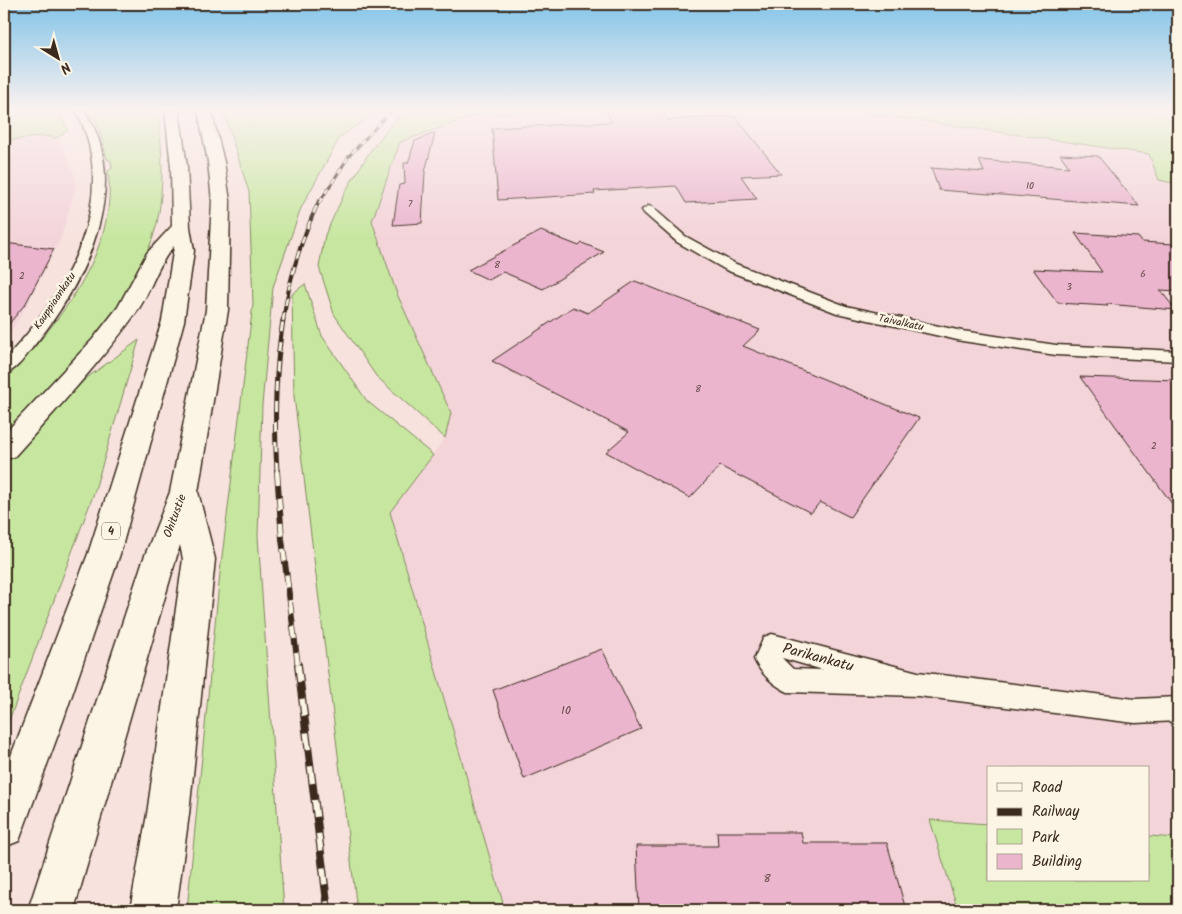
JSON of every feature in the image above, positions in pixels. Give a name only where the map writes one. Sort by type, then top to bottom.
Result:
[{"type":"highway","name":"4","points":[[4,826],[104,554],[170,330],[184,251],[177,153]]},
{"type":"highway","name":"Ohitustie","points":[[51,910],[77,832],[158,563],[184,492],[218,310],[221,202],[214,153]]},
{"type":"highway","points":[[4,450],[61,390],[101,344],[128,309],[154,257],[181,227]]},
{"type":"highway","points":[[153,910],[168,814],[200,559],[184,492]]},
{"type":"street","name":"Kauppiaankatu","points":[[4,369],[61,297],[81,262],[97,207],[98,161],[96,153]]},
{"type":"street","name":"Taivalkatu","points":[[648,210],[681,239],[731,267],[842,310],[962,336],[1056,350],[1178,356]]},
{"type":"street","name":"Parikankatu","points":[[918,684],[772,645],[766,658],[788,680],[918,684],[1136,711],[1178,709]]},
{"type":"shaded area","points":[[4,153],[66,153],[74,173],[76,187],[61,237],[29,301],[12,330],[4,339]]},
{"type":"shaded area","points":[[395,153],[1150,154],[1159,180],[1178,184],[1178,838],[1150,836],[1150,766],[987,766],[987,824],[930,820],[958,910],[505,910],[390,512],[445,438],[451,413],[397,294],[366,214]]},
{"type":"green space","points":[[105,153],[162,153],[160,209],[147,253],[133,282],[115,311],[94,338],[72,365],[4,436],[4,381],[63,312],[80,286],[94,259],[104,231],[109,201],[108,171],[112,168],[111,161],[107,159]]},
{"type":"green space","points":[[237,153],[331,153],[301,208],[273,287],[262,405],[258,536],[284,910],[187,910],[220,573],[253,304],[249,192]]},
{"type":"green space","points":[[369,153],[396,153],[372,221],[397,294],[451,413],[445,438],[376,376],[334,314],[319,267],[325,235],[346,190]]},
{"type":"green space","points":[[1140,153],[1178,153],[1178,184],[1159,180],[1149,154]]},
{"type":"green space","points":[[305,284],[322,336],[367,401],[433,455],[390,512],[505,910],[357,910],[294,396],[292,294]]},
{"type":"green space","points":[[139,340],[94,493],[4,734],[4,463],[26,443],[84,380]]},
{"type":"green space","points":[[930,820],[987,824],[987,882],[1150,882],[1150,836],[1178,838],[1178,910],[958,910]]},
{"type":"building","points":[[411,153],[430,153],[425,172],[422,223],[393,225],[399,185],[405,184],[404,163],[408,163]]},
{"type":"building","points":[[494,153],[764,153],[781,174],[741,176],[757,199],[686,203],[676,186],[594,191],[595,194],[498,200]]},
{"type":"building","points":[[1060,154],[1098,156],[1139,206],[939,190],[931,168],[984,172],[979,160],[1069,167]]},
{"type":"building","points":[[541,231],[579,246],[582,243],[604,252],[543,289],[503,272],[489,280],[468,270]]},
{"type":"building","points":[[1075,233],[1138,237],[1142,242],[1173,244],[1178,251],[1178,291],[1160,290],[1176,310],[1106,304],[1108,306],[1058,303],[1033,269],[1102,272]]},
{"type":"building","points":[[4,243],[54,249],[26,303],[4,330]]},
{"type":"building","points":[[635,281],[760,330],[743,346],[919,418],[850,517],[820,502],[811,513],[720,466],[690,498],[606,452],[629,432],[492,361],[573,307],[588,313]]},
{"type":"building","points":[[1080,377],[1178,380],[1178,512]]},
{"type":"building","points":[[602,649],[641,729],[524,779],[493,690]]},
{"type":"building","points":[[717,832],[801,832],[803,843],[887,843],[906,910],[639,910],[636,846],[718,846]]},
{"type":"railway","points":[[319,203],[352,153]]},
{"type":"railway","points":[[283,321],[296,260],[319,201]]},
{"type":"railway","points":[[277,472],[276,396],[283,320]]},
{"type":"railway","points":[[277,471],[282,539],[298,666]]},
{"type":"railway","points":[[298,665],[328,910]]}]
